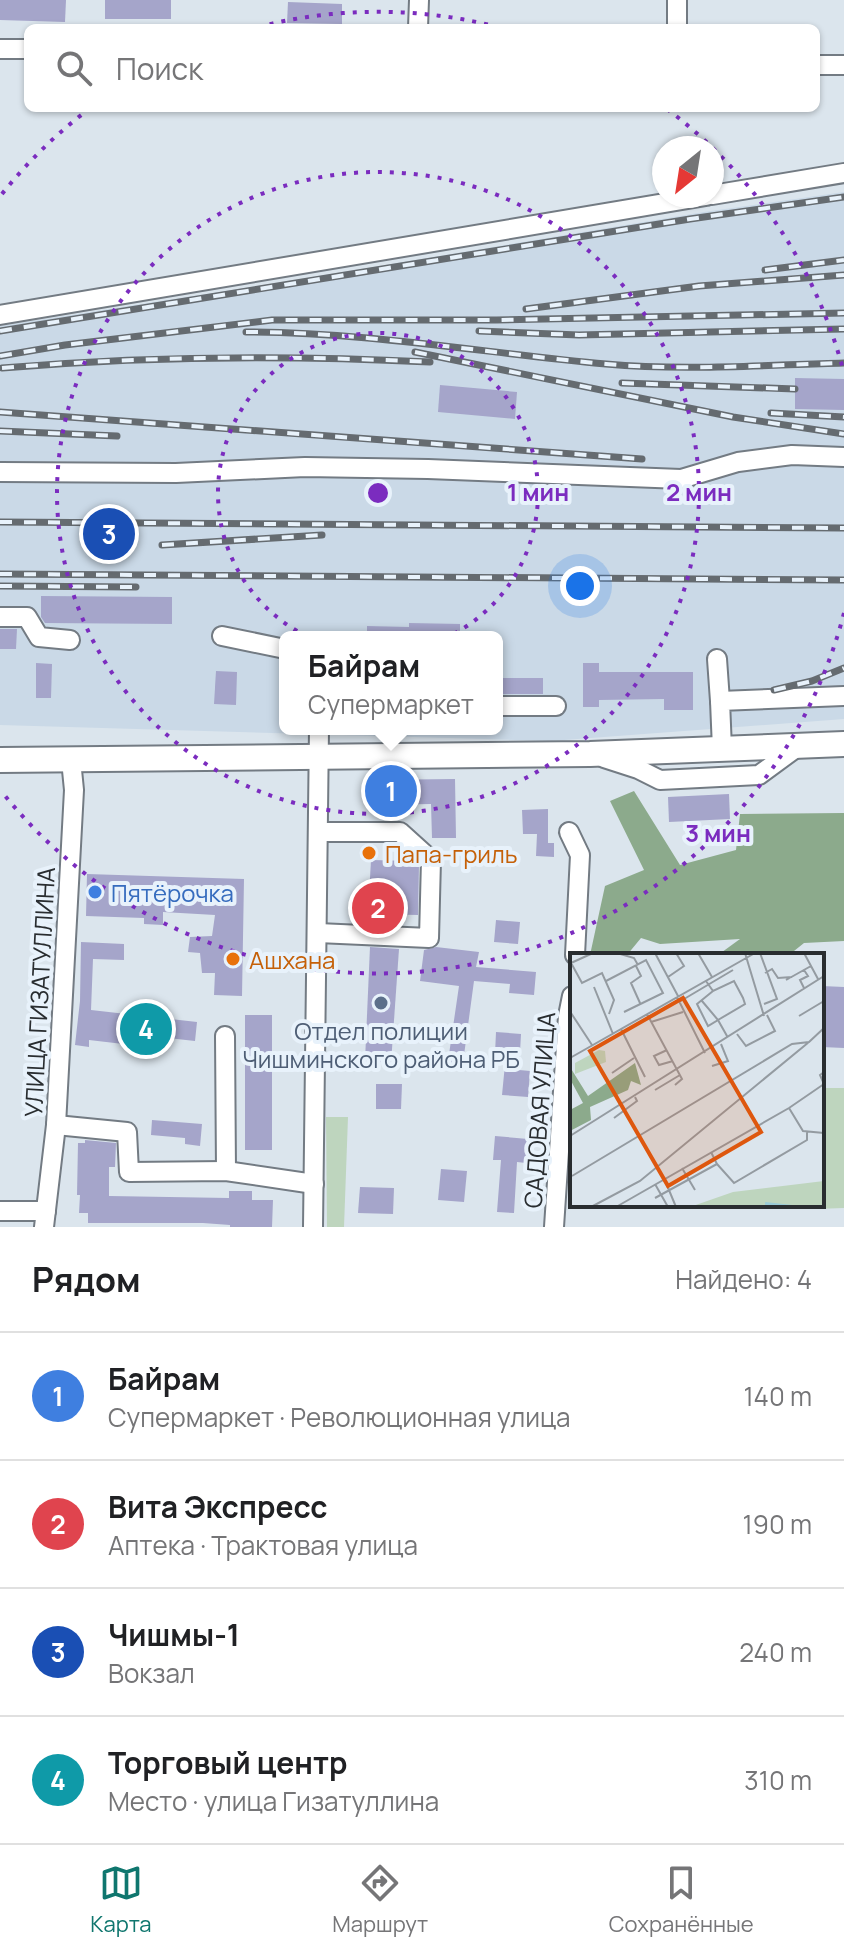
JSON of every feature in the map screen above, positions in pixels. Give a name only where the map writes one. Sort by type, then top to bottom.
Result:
[{"type":"main road","points":[[0,760],[590,754],[843,744]]},
{"type":"street","points":[[418,24],[419,0]]},
{"type":"street","points":[[677,0],[677,24]]},
{"type":"street","points":[[0,49],[24,49]]},
{"type":"street","points":[[820,65],[844,65]]},
{"type":"street","points":[[724,193],[844,173]]},
{"type":"street","points":[[0,315],[652,205]]},
{"type":"street","points":[[0,472],[176,473],[305,467],[681,479],[738,462],[779,457],[844,457]]},
{"type":"street","points":[[0,617],[27,617],[39,637],[70,640]]},
{"type":"street","points":[[222,636],[279,648]]},
{"type":"street","points":[[717,659],[722,749]]},
{"type":"street","points":[[720,701],[844,696]]},
{"type":"street","points":[[503,706],[556,706]]},
{"type":"street","points":[[313,1227],[319,735]]},
{"type":"street","points":[[590,754],[638,769],[660,780],[759,775],[800,745]]},
{"type":"street","name":"УЛИЦА ГИЗАТУЛЛИНА","points":[[45,1219],[56,1125],[74,790],[71,760]]},
{"type":"street","points":[[318,933],[429,938],[431,860],[400,832],[319,832]]},
{"type":"street","points":[[569,832],[580,855],[575,953]]},
{"type":"street","name":"САДОВАЯ УЛИЦА","points":[[554,1227],[570,1017]]},
{"type":"street","points":[[225,1036],[226,1171]]},
{"type":"street","points":[[56,1125],[127,1132],[129,1172],[226,1171],[314,1184]]},
{"type":"street","points":[[0,1211],[45,1219]]},
{"type":"shaded area","points":[[844,192],[844,719],[551,741],[344,735],[503,735],[503,631],[279,631],[279,733],[0,725],[0,326],[704,212]]},
{"type":"green space","points":[[634,791],[680,865],[736,850],[740,814],[844,813],[844,941],[804,943],[792,953],[721,953],[740,939],[660,944],[641,938],[629,953],[590,953],[605,886],[644,870],[610,801]]},
{"type":"green space","points":[[824,1088],[844,1088],[844,1208],[805,1207],[824,1207]]},
{"type":"green space","points":[[326,1117],[348,1117],[344,1227],[327,1227]]},
{"type":"building","points":[[0,0],[66,0],[65,22],[0,20]]},
{"type":"building","points":[[105,0],[171,0],[171,19],[105,19]]},
{"type":"building","points":[[288,2],[342,4],[342,24],[287,23]]},
{"type":"building","points":[[795,378],[844,379],[844,410],[795,409]]},
{"type":"building","points":[[440,385],[517,392],[515,419],[438,412]]},
{"type":"building","points":[[41,596],[172,597],[172,624],[45,623],[41,617]]},
{"type":"building","points":[[409,623],[460,624],[460,631],[367,631],[367,626],[409,627]]},
{"type":"building","points":[[0,629],[17,629],[16,649],[0,649]]},
{"type":"building","points":[[36,663],[52,664],[51,698],[36,698]]},
{"type":"building","points":[[583,663],[599,663],[599,672],[693,672],[693,710],[664,710],[664,699],[599,700],[599,707],[583,707]]},
{"type":"building","points":[[216,671],[237,672],[236,705],[214,704]]},
{"type":"building","points":[[503,678],[543,678],[543,694],[503,694]]},
{"type":"building","points":[[455,779],[456,838],[432,838],[431,804],[371,805],[370,780]]},
{"type":"building","points":[[729,794],[730,819],[669,822],[668,797]]},
{"type":"building","points":[[548,809],[548,843],[554,843],[554,857],[536,856],[537,834],[523,834],[522,810]]},
{"type":"building","points":[[371,860],[414,861],[419,865],[418,915],[368,914]]},
{"type":"building","points":[[87,874],[244,879],[242,996],[214,995],[215,973],[202,973],[200,953],[188,952],[190,937],[212,936],[215,915],[163,912],[163,925],[144,924],[144,918],[86,916]]},
{"type":"building","points":[[496,920],[520,922],[518,944],[494,942]]},
{"type":"building","points":[[81,942],[124,944],[124,960],[93,959],[91,1010],[197,1022],[195,1041],[150,1036],[149,1047],[89,1040],[89,1047],[75,1045],[80,1001]]},
{"type":"building","name":"Отдел полиции Чишминского района РБ","points":[[370,947],[399,949],[391,1063],[365,1061]]},
{"type":"building","points":[[436,947],[479,952],[476,967],[536,972],[534,995],[509,993],[510,984],[474,981],[462,1070],[447,1068],[459,986],[420,981],[424,950]]},
{"type":"building","points":[[824,986],[844,987],[844,1048],[824,1047]]},
{"type":"building","points":[[245,1015],[272,1015],[272,1150],[245,1150]]},
{"type":"building","points":[[496,1032],[521,1034],[519,1070],[530,1071],[528,1097],[502,1095],[506,1054],[495,1054]]},
{"type":"building","points":[[376,1084],[402,1084],[401,1109],[376,1109]]},
{"type":"building","points":[[152,1120],[202,1124],[200,1146],[185,1144],[185,1138],[151,1135]]},
{"type":"building","points":[[495,1136],[528,1139],[526,1163],[517,1162],[514,1213],[497,1212],[501,1160],[493,1160]]},
{"type":"building","points":[[85,1140],[116,1143],[115,1167],[109,1167],[109,1196],[229,1198],[229,1191],[252,1191],[252,1200],[273,1200],[272,1227],[230,1227],[203,1223],[88,1223],[88,1213],[79,1213],[80,1195],[77,1195],[78,1143],[85,1143]]},
{"type":"building","points":[[441,1169],[467,1171],[464,1202],[438,1200]]},
{"type":"building","points":[[360,1187],[394,1188],[393,1214],[358,1213]]},
{"type":"railway","points":[[0,331],[690,219],[844,197]]},
{"type":"railway","points":[[765,270],[844,260]]},
{"type":"railway","points":[[526,309],[699,286],[844,275]]},
{"type":"railway","points":[[0,356],[272,320],[496,320],[844,313]]},
{"type":"railway","points":[[479,331],[579,335],[844,329]]},
{"type":"railway","points":[[246,332],[336,335],[635,366],[844,363]]},
{"type":"railway","points":[[415,352],[733,417],[844,434]]},
{"type":"railway","points":[[2,368],[216,358],[430,362]]},
{"type":"railway","points":[[622,383],[795,389]]},
{"type":"railway","points":[[0,412],[642,459]]},
{"type":"railway","points":[[771,413],[844,417]]},
{"type":"railway","points":[[0,431],[117,436]]},
{"type":"railway","points":[[0,522],[844,528]]},
{"type":"railway","points":[[162,545],[322,535]]},
{"type":"railway","points":[[0,574],[844,580]]},
{"type":"railway","points":[[0,586],[136,587]]},
{"type":"railway","points":[[774,690],[812,681],[844,668]]},
{"type":"place","name":"Чишмы-1","points":[[109,534]]},
{"type":"place","name":"Байрам","points":[[391,791]]},
{"type":"place","name":"Папа-гриль","points":[[369,853]]},
{"type":"place","name":"Пятёрочка","points":[[95,892]]},
{"type":"place","name":"Вита Экспресс","points":[[378,908]]},
{"type":"place","name":"Ашхана","points":[[233,959]]},
{"type":"place","name":"Отдел полиции Чишминского района РБ","points":[[381,1003]]},
{"type":"place","name":"Торговый центр","points":[[146,1029]]}]
